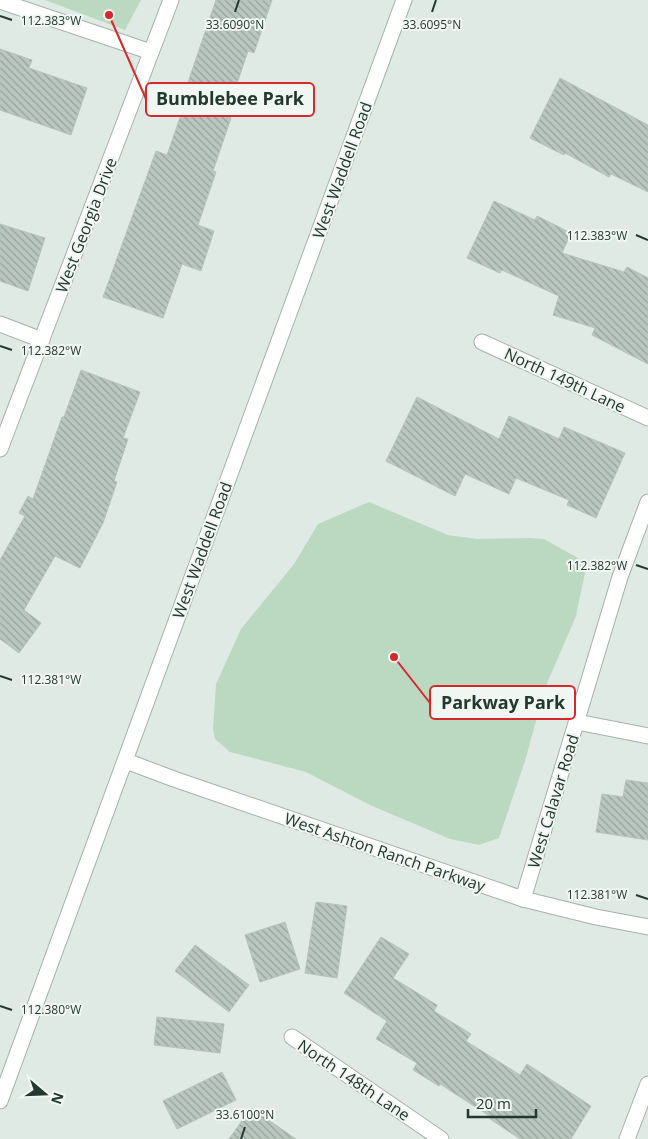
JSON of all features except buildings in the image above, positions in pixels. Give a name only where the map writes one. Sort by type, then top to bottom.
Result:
[{"type":"street","name":"West Georgia Drive","points":[[0,449],[171,0]]},
{"type":"street","name":"West Waddell Road","points":[[0,1101],[404,0]]},
{"type":"street","points":[[0,1],[151,52]]},
{"type":"street","points":[[0,324],[42,340]]},
{"type":"street","name":"North 149th Lane","points":[[482,342],[648,418]]},
{"type":"street","name":"West Calavar Road","points":[[523,899],[620,577],[648,502]]},
{"type":"street","points":[[577,722],[648,736]]},
{"type":"street","name":"West Ashton Ranch Parkway","points":[[126,761],[226,798],[523,899],[596,917],[648,927]]},
{"type":"street","name":"North 148th Lane","points":[[292,1037],[441,1139]]},
{"type":"street","points":[[627,1139],[647,1089]]},
{"type":"green space","points":[[45,0],[141,0],[125,30]]},
{"type":"green space","points":[[369,502],[448,535],[477,539],[544,539],[578,558],[585,573],[576,616],[545,688],[525,761],[499,838],[479,845],[450,839],[370,805],[306,772],[230,752],[215,739],[213,729],[216,684],[241,629],[294,564],[318,524]]},
{"type":"place","name":"Bumblebee Park","points":[[109,15]]},
{"type":"place","name":"Parkway Park","points":[[394,657]]}]
